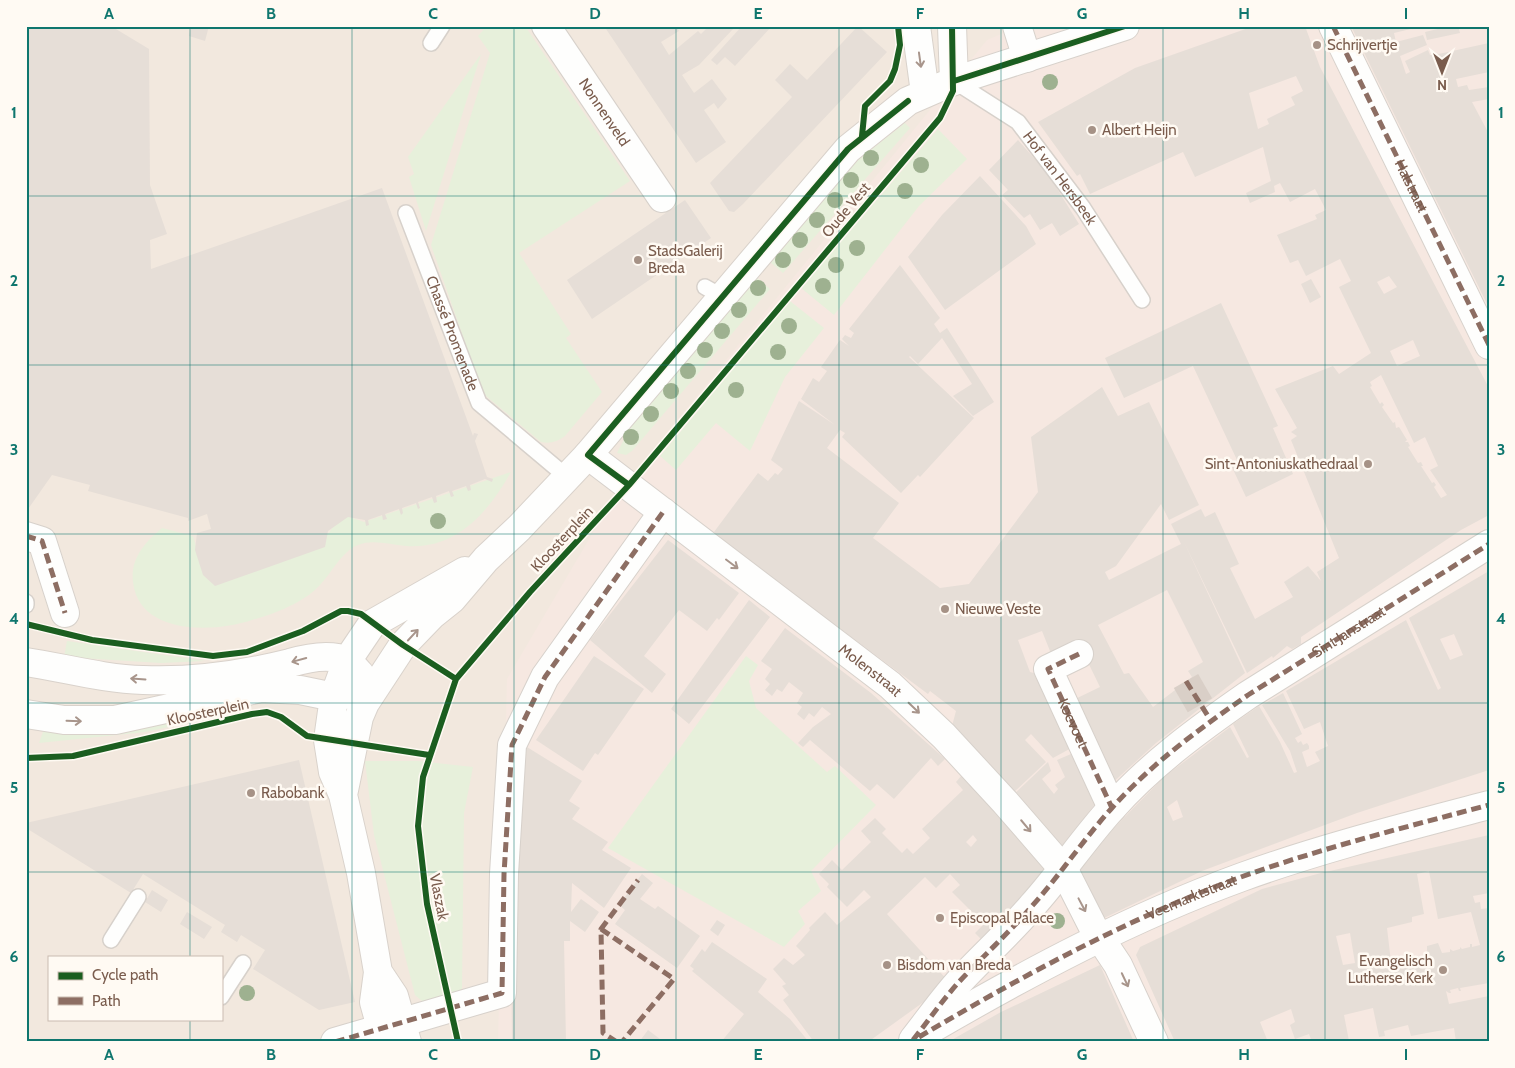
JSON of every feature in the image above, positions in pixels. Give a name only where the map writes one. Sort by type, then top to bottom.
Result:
[{"type":"street","name":"Nonnenveld","points":[[546,26],[662,198]]},
{"type":"street","points":[[916,26],[925,93]]},
{"type":"street","points":[[952,26],[954,82]]},
{"type":"street","points":[[1017,26],[1027,58]]},
{"type":"street","points":[[343,795],[360,717],[374,688],[403,646],[432,615],[452,599],[486,559],[519,528],[588,454],[626,396],[714,292],[848,149],[892,112],[925,93],[1125,26]]},
{"type":"street","name":"Halstraat","points":[[1333,26],[1489,345]]},
{"type":"street","name":"Molenstraat","points":[[588,454],[890,685],[968,762],[1064,870],[1100,938],[1118,965],[1154,1042]]},
{"type":"street","points":[[335,1042],[394,1034],[502,993],[504,874],[512,745],[545,677],[663,512]]},
{"type":"street","points":[[26,536],[42,541],[65,613]]},
{"type":"street","name":"Sint Janstraat","points":[[1064,870],[1081,844],[1112,808],[1206,715],[1287,670],[1489,544]]},
{"type":"street","points":[[394,1034],[394,996],[378,972],[361,873],[343,795],[333,772],[328,740],[334,697],[347,661],[372,624],[486,559]]},
{"type":"street","name":"Koevoet","points":[[1079,654],[1048,669],[1112,808]]},
{"type":"street","name":"Kloosterplein","points":[[26,662],[142,680],[185,680],[232,674],[310,657],[329,657],[347,661]]},
{"type":"street","points":[[347,661],[374,688]]},
{"type":"street","name":"Kloosterplein","points":[[26,714],[64,720],[115,720],[261,688],[300,690],[334,697],[374,688]]},
{"type":"street","name":"Veemarktstraat","points":[[912,1041],[1025,976],[1100,938],[1170,906],[1249,874],[1309,855],[1489,805]]},
{"type":"street","name":"Veemarktstraat","points":[[912,1041],[959,982],[1013,928],[1064,870]]},
{"type":"lane","points":[[431,43],[442,26]]},
{"type":"lane","name":"Hof van Hersbeek","points":[[954,82],[1018,122],[1083,208],[1142,300]]},
{"type":"lane","name":"Chassé Promenade","points":[[406,213],[479,403],[567,477]]},
{"type":"lane","points":[[111,940],[138,897]]},
{"type":"lane","points":[[222,995],[243,963]]},
{"type":"shaded area","points":[[26,26],[1489,26],[1489,1042],[26,1042]]},
{"type":"shaded area","points":[[1020,26],[1489,26],[1489,1042],[498,1042],[507,679],[612,500],[987,40]]},
{"type":"green space","points":[[487,26],[525,26],[630,181],[519,253],[571,334],[566,338],[602,392],[565,436],[550,443],[541,442],[486,396],[480,385],[431,245],[490,53],[478,36]]},
{"type":"green space","points":[[481,54],[426,231],[409,177],[414,174],[408,157]]},
{"type":"green space","points":[[905,123],[910,128],[783,273],[770,262],[853,164]]},
{"type":"green space","points":[[938,129],[967,159],[919,206],[834,315],[801,288]]},
{"type":"green space","points":[[756,277],[770,289],[632,451],[626,455],[617,453],[633,422]]},
{"type":"green space","points":[[790,301],[824,328],[785,377],[750,451],[716,423],[676,470],[660,456]]},
{"type":"green space","points":[[511,472],[482,514],[456,535],[441,542],[424,546],[376,542],[358,545],[342,557],[323,581],[305,598],[269,615],[218,627],[180,626],[163,621],[149,612],[138,599],[133,582],[136,558],[150,539],[162,528],[193,536],[201,564],[215,572],[329,533],[341,514],[364,522]]},
{"type":"green space","points":[[67,641],[205,661],[161,663],[64,657]]},
{"type":"green space","points":[[746,656],[758,665],[749,681],[756,708],[827,772],[835,766],[876,805],[811,871],[821,891],[798,911],[805,924],[784,947],[608,848]]},
{"type":"green space","points":[[231,709],[232,713],[146,732],[39,743],[44,729],[104,727]]},
{"type":"green space","points":[[365,761],[418,761],[473,767],[464,813],[462,989],[436,1001],[422,1001],[415,995],[374,835]]},
{"type":"building","points":[[26,26],[111,26],[149,49],[150,185],[167,234],[150,240],[151,269],[382,188],[473,436],[474,433],[478,434],[475,441],[487,477],[493,479],[492,482],[485,479],[470,485],[471,490],[468,491],[466,486],[452,491],[454,496],[451,497],[449,491],[436,496],[437,502],[434,503],[432,497],[418,502],[420,508],[418,509],[416,503],[402,508],[403,513],[401,515],[399,509],[385,514],[387,519],[383,520],[382,515],[368,520],[369,525],[366,526],[365,520],[348,517],[328,531],[325,547],[215,586],[203,575],[195,550],[197,533],[211,529],[207,514],[188,521],[188,518],[88,491],[90,485],[52,475],[26,512]]},
{"type":"building","points":[[191,26],[209,26],[205,41],[189,36]]},
{"type":"building","points":[[604,26],[676,26],[679,31],[661,42],[669,55],[698,31],[701,34],[709,26],[730,26],[733,29],[699,65],[682,75],[694,93],[712,79],[727,99],[718,109],[714,103],[704,110],[726,142],[696,163]]},
{"type":"building","points":[[742,26],[772,26],[735,66],[725,57],[717,65],[711,60]]},
{"type":"building","points":[[858,26],[887,52],[743,204],[734,212],[729,211],[710,183],[792,97],[775,80],[790,64],[807,80]]},
{"type":"building","points":[[1254,26],[1305,26],[1320,67],[1489,388],[1489,515],[1461,530],[1301,637],[1301,644],[1292,649],[1287,646],[1273,658],[1272,656],[1247,673],[1184,542],[1245,673],[1156,743],[1108,787],[1069,702],[1100,687],[1080,646],[1052,656],[1042,631],[1018,640],[1030,672],[1045,676],[1075,746],[1053,758],[1031,734],[1025,740],[1046,762],[1012,794],[952,726],[956,711],[930,691],[928,694],[744,557],[714,532],[758,473],[768,481],[775,473],[778,475],[783,469],[771,460],[799,401],[835,425],[801,399],[813,378],[819,382],[827,371],[821,367],[840,340],[849,346],[842,339],[845,335],[851,338],[854,333],[849,329],[900,265],[940,318],[934,324],[940,333],[947,328],[994,402],[973,416],[953,396],[972,384],[942,338],[918,364],[910,356],[909,357],[974,418],[920,477],[918,475],[901,493],[842,437],[845,433],[840,430],[827,448],[899,503],[873,538],[940,588],[969,584],[1038,492],[1031,437],[1102,387],[1118,416],[1149,402],[1199,505],[1169,520],[1161,504],[1116,566],[1105,572],[1109,580],[1181,544],[1171,524],[1201,509],[1205,517],[1215,512],[1239,564],[1230,568],[1255,619],[1293,597],[1284,582],[1308,566],[1321,581],[1317,572],[1339,558],[1291,440],[1297,436],[1291,432],[1297,428],[1275,389],[1333,366],[1339,374],[1371,353],[1339,287],[1351,281],[1340,259],[1306,276],[1298,260],[1290,263],[1277,235],[1317,219],[1315,215],[1326,210],[1315,189],[1290,202],[1280,183],[1274,186],[1275,192],[1250,203],[1246,193],[1271,181],[1263,147],[1195,177],[1183,152],[1090,194],[1080,174],[1077,176],[1038,122],[1135,68]],"holes":[[[1296,76],[1303,91],[1291,97],[1295,105],[1267,119],[1269,124],[1258,129],[1249,93]],[[1389,276],[1397,287],[1384,294],[1377,282]],[[1413,340],[1420,356],[1397,366],[1390,351]],[[1381,375],[1414,443],[1425,437],[1438,466],[1430,470],[1447,495],[1441,498],[1434,487],[1436,485],[1434,482],[1432,483],[1421,466],[1423,466],[1421,462],[1418,463],[1408,447],[1410,446],[1408,442],[1405,442],[1407,440],[1399,427],[1396,428],[1395,422],[1393,423],[1382,407],[1384,405],[1382,402],[1380,404],[1370,387],[1372,386],[1370,382]],[[1167,590],[1203,662],[1188,671],[1192,677],[1153,707],[1129,673],[1124,674],[1098,625]]]},
{"type":"building","points":[[1351,26],[1423,26],[1394,33],[1396,42],[1423,35],[1427,45],[1400,56],[1406,74],[1410,72],[1405,61],[1428,50],[1430,55],[1434,55],[1489,43],[1489,72],[1456,79],[1458,87],[1467,85],[1469,90],[1489,87],[1489,99],[1472,102],[1489,134],[1489,308]]},
{"type":"building","points":[[1458,26],[1460,33],[1427,40],[1425,32]]},
{"type":"building","points":[[1018,140],[1048,174],[1079,224],[1060,236],[1052,223],[1040,230],[1030,214],[1024,218],[1002,195],[1008,190],[989,170]]},
{"type":"building","points":[[980,176],[1026,226],[1036,244],[945,310],[908,257],[942,215]]},
{"type":"building","points":[[685,200],[711,238],[592,319],[567,280]]},
{"type":"building","points":[[1311,279],[1321,297],[1310,303],[1301,284]]},
{"type":"building","points":[[1221,303],[1278,426],[1273,428],[1293,474],[1246,497],[1230,463],[1237,460],[1193,366],[1124,398],[1105,358]]},
{"type":"building","points":[[668,540],[739,593],[719,620],[717,618],[707,631],[679,610],[644,656],[666,674],[652,693],[590,640]]},
{"type":"building","points":[[1489,571],[1489,770],[1357,813],[1202,871],[1102,919],[1078,871],[1100,842],[1164,777],[1230,727],[1247,758],[1249,757],[1233,724],[1259,706],[1280,742],[1294,773],[1297,772],[1290,751],[1262,705],[1283,693],[1302,734],[1295,738],[1298,743],[1301,741],[1303,745],[1307,743],[1309,746],[1309,749],[1302,752],[1307,767],[1320,761],[1315,752],[1328,746],[1320,722],[1304,729],[1286,691],[1406,620],[1438,690],[1441,688],[1409,618]],"holes":[[[1454,634],[1463,655],[1450,660],[1440,639]],[[1177,800],[1183,817],[1173,821],[1167,807]]]},
{"type":"building","points":[[749,600],[770,617],[689,724],[671,709]]},
{"type":"building","points":[[785,628],[871,693],[945,759],[938,766],[931,758],[894,799],[877,784],[870,791],[810,740],[803,747],[798,743],[813,727],[831,714],[822,707],[814,717],[809,713],[804,720],[797,714],[802,707],[797,703],[803,693],[789,682],[782,692],[777,689],[772,696],[765,690],[770,684],[765,679],[772,669],[761,661]]},
{"type":"building","points":[[594,656],[644,689],[598,755],[595,753],[583,771],[536,740]]},
{"type":"building","points":[[522,744],[582,781],[569,801],[580,808],[572,819],[608,842],[602,850],[631,868],[604,908],[572,883],[571,912],[581,899],[599,912],[585,932],[570,921],[570,941],[564,941],[566,1042],[512,1042],[511,934]]},
{"type":"building","points":[[1078,751],[1099,799],[1060,849],[1013,795],[1048,762],[1051,771],[1042,779],[1054,794],[1058,789],[1055,785],[1065,777],[1057,760]]},
{"type":"building","points":[[299,760],[355,1002],[319,1010],[253,969],[265,950],[241,935],[237,942],[221,932],[225,925],[143,874],[131,893],[26,828],[26,823]]},
{"type":"building","points":[[962,775],[1052,874],[988,946],[975,933],[984,924],[952,892],[960,885],[950,874],[936,888],[925,877],[887,914],[950,983],[868,1042],[814,1042],[783,1000],[789,995],[782,986],[786,984],[773,969],[784,958],[793,965],[805,955],[796,946],[810,930],[809,928],[825,912],[837,925],[871,897],[864,890],[847,907],[827,887],[829,884],[819,874],[832,860],[842,870],[871,842],[861,831],[875,818],[886,829],[882,833],[902,853],[907,848],[913,854],[930,838],[922,829],[963,790],[956,782]],"holes":[[[973,835],[977,840],[971,847],[966,842]]]},
{"type":"building","points":[[1489,835],[1489,893],[1473,896],[1475,903],[1480,902],[1481,909],[1489,908],[1489,983],[1460,988],[1461,991],[1458,988],[1450,990],[1451,993],[1446,991],[1449,1004],[1489,996],[1489,1042],[1456,1042],[1454,1028],[1411,1036],[1408,1025],[1384,1031],[1385,1036],[1379,1037],[1373,1008],[1344,1015],[1349,1041],[1346,1042],[1312,1042],[1309,1034],[1295,1039],[1290,1025],[1295,1022],[1291,1009],[1260,1022],[1268,1042],[1175,1042],[1136,955],[1140,947],[1262,889],[1321,873]],"holes":[[[1429,871],[1438,919],[1471,912],[1480,945],[1472,947],[1472,944],[1470,944],[1470,947],[1462,949],[1460,947],[1460,949],[1453,951],[1450,949],[1450,952],[1442,953],[1438,943],[1427,946],[1427,956],[1420,958],[1416,956],[1417,959],[1407,958],[1407,961],[1391,962],[1387,928],[1412,922],[1412,917],[1424,914],[1417,874]],[[1350,933],[1355,963],[1343,965],[1336,936]]]},
{"type":"building","points":[[642,874],[653,883],[640,899],[655,909],[658,906],[700,936],[677,968],[615,924],[625,910],[619,905]]},
{"type":"building","points":[[152,890],[168,900],[161,912],[145,902]]},
{"type":"building","points":[[187,912],[212,927],[204,939],[180,924]]},
{"type":"building","points":[[717,920],[725,925],[718,936],[710,930]]},
{"type":"building","points":[[712,942],[767,979],[758,992],[790,1019],[809,1042],[721,1042],[744,1014],[692,971],[694,969],[690,966],[702,949],[705,952]]},
{"type":"building","points":[[1100,965],[1134,1042],[948,1042],[1001,1012]]},
{"type":"building","points":[[648,1030],[664,1042],[639,1042]]},
{"type":"tunnel","points":[[1186,681],[1202,709]]},
{"type":"marked path","points":[[1333,26],[1489,345]]},
{"type":"marked path","points":[[335,1042],[502,993],[504,874],[512,745],[545,677],[663,512]]},
{"type":"marked path","points":[[26,536],[42,541],[65,613]]},
{"type":"marked path","points":[[913,1040],[958,983],[1014,926],[1111,809],[1159,762],[1248,695],[1489,544]]},
{"type":"marked path","points":[[1079,654],[1048,669],[1112,808]]},
{"type":"marked path","points":[[1186,681],[1211,721]]},
{"type":"marked path","points":[[919,1037],[1077,949],[1199,893],[1241,877],[1364,838],[1489,805]]},
{"type":"marked path","points":[[617,1042],[603,1033],[601,929],[638,880]]},
{"type":"marked path","points":[[601,929],[674,979],[622,1042]]},
{"type":"cycle path","points":[[862,136],[865,106],[890,81],[895,69],[900,45],[898,26]]},
{"type":"cycle path","name":"Oude Vest","points":[[458,1042],[427,904],[418,826],[423,777],[456,679],[530,592],[629,485],[940,118],[953,91],[952,26]]},
{"type":"cycle path","points":[[954,81],[1125,26]]},
{"type":"cycle path","points":[[629,485],[588,455],[848,149],[908,101]]},
{"type":"cycle path","points":[[26,624],[92,640],[213,656],[247,652],[303,631],[341,611],[348,611],[361,614],[403,645],[456,679]]},
{"type":"cycle path","points":[[26,758],[73,756],[267,712],[281,717],[307,736],[429,755]]},
{"type":"place","name":"Schrijvertje","points":[[1317,45]]},
{"type":"place","name":"Albert Heijn","points":[[1092,130]]},
{"type":"place","name":"StadsGalerij Breda","points":[[638,260]]},
{"type":"place","name":"Sint-Antoniuskathedraal","points":[[1368,464]]},
{"type":"place","name":"Nieuwe Veste","points":[[945,609]]},
{"type":"place","name":"Rabobank","points":[[251,793]]},
{"type":"place","name":"Episcopal Palace","points":[[940,918]]},
{"type":"place","name":"Bisdom van Breda","points":[[887,965]]},
{"type":"place","name":"Evangelisch Lutherse Kerk","points":[[1443,970]]}]
